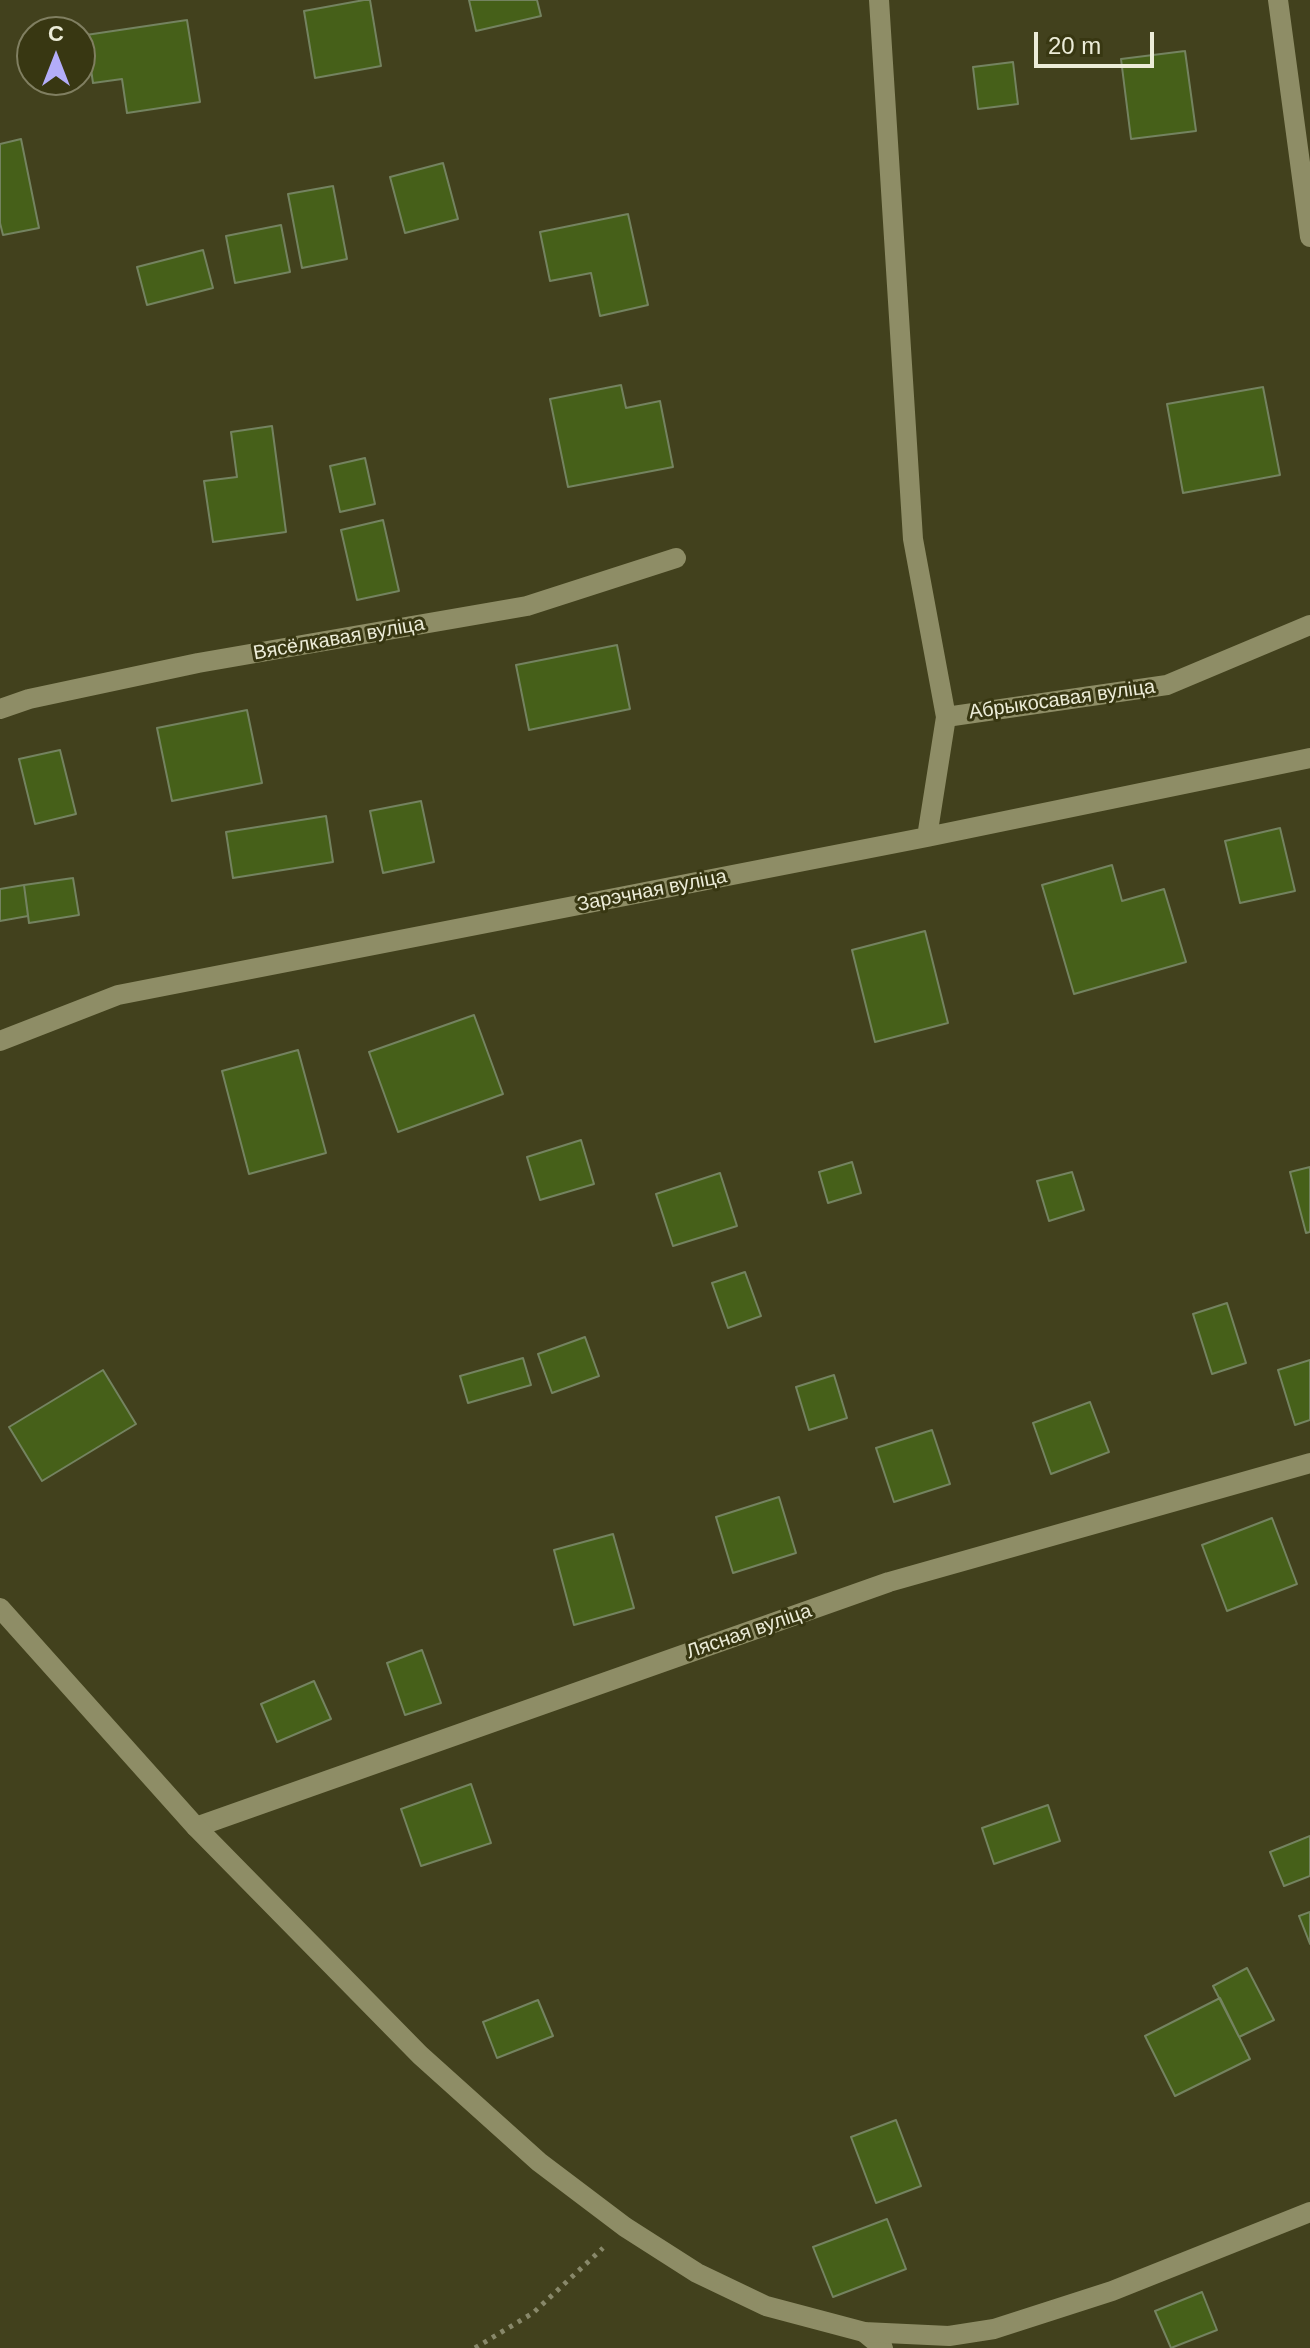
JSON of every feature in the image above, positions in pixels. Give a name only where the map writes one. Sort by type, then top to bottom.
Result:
[{"type":"street","points":[[879,0],[913,539],[946,717],[927,837]]},
{"type":"street","points":[[1278,0],[1310,237]]},
{"type":"street","name":"Вясёлкавая вуліца","points":[[0,709],[29,699],[198,663],[527,606],[676,558]]},
{"type":"street","name":"Абрыкосавая вуліца","points":[[946,717],[1167,685],[1310,625]]},
{"type":"street","name":"Зарэчная вуліца","points":[[0,1041],[118,995],[927,837],[1310,758]]},
{"type":"street","name":"Лясная вуліца","points":[[196,1827],[889,1582],[1310,1463]]},
{"type":"street","points":[[0,1608],[196,1827],[420,2055],[539,2162],[625,2227],[697,2273],[766,2306],[864,2332],[949,2336],[994,2329],[1112,2291],[1310,2212]]},
{"type":"street","points":[[864,2332],[883,2348]]},
{"type":"path","points":[[475,2348],[533,2313],[625,2227]]},
{"type":"building","points":[[370,0],[381,66],[315,78],[304,11]]},
{"type":"building","points":[[469,0],[537,0],[541,16],[476,31]]},
{"type":"building","points":[[187,20],[200,102],[127,113],[122,79],[96,83],[96,34]]},
{"type":"building","points":[[1185,51],[1196,131],[1131,139],[1121,59]]},
{"type":"building","points":[[1013,62],[1018,104],[978,109],[973,67]]},
{"type":"building","points":[[21,139],[39,228],[3,235],[0,223],[0,144]]},
{"type":"building","points":[[443,163],[458,219],[405,233],[390,177]]},
{"type":"building","points":[[333,186],[347,259],[302,268],[288,194]]},
{"type":"building","points":[[628,214],[648,305],[600,316],[591,273],[550,281],[540,232]]},
{"type":"building","points":[[281,225],[290,272],[235,283],[226,236]]},
{"type":"building","points":[[203,250],[213,288],[147,305],[137,267]]},
{"type":"building","points":[[621,385],[626,408],[660,401],[673,467],[568,487],[550,399]]},
{"type":"building","points":[[1263,387],[1280,475],[1183,493],[1167,404]]},
{"type":"building","points":[[272,426],[286,532],[213,542],[204,481],[237,477],[231,432]]},
{"type":"building","points":[[365,458],[375,504],[340,512],[330,466]]},
{"type":"building","points":[[383,520],[399,591],[357,600],[341,530]]},
{"type":"building","points":[[617,645],[630,709],[529,730],[516,665]]},
{"type":"building","points":[[247,710],[262,783],[172,801],[157,728]]},
{"type":"building","points":[[60,750],[76,814],[35,824],[19,759]]},
{"type":"building","points":[[421,801],[434,862],[383,873],[370,811]]},
{"type":"building","points":[[326,816],[333,862],[233,878],[226,832]]},
{"type":"building","points":[[1280,828],[1295,891],[1240,903],[1225,841]]},
{"type":"building","points":[[1112,865],[1122,901],[1164,889],[1186,962],[1074,994],[1042,885]]},
{"type":"building","points":[[73,878],[79,915],[29,923],[24,885]]},
{"type":"building","points":[[24,885],[28,916],[0,921],[0,889]]},
{"type":"building","points":[[925,931],[948,1023],[875,1042],[852,950]]},
{"type":"building","points":[[474,1015],[503,1094],[398,1132],[369,1052]]},
{"type":"building","points":[[298,1050],[326,1153],[249,1174],[222,1071]]},
{"type":"building","points":[[581,1140],[594,1184],[540,1200],[527,1157]]},
{"type":"building","points":[[852,1162],[861,1193],[828,1203],[819,1172]]},
{"type":"building","points":[[1310,1167],[1310,1232],[1306,1233],[1290,1172]]},
{"type":"building","points":[[1072,1172],[1084,1210],[1049,1221],[1037,1181]]},
{"type":"building","points":[[720,1173],[737,1226],[673,1246],[656,1194]]},
{"type":"building","points":[[745,1272],[761,1316],[728,1328],[712,1283]]},
{"type":"building","points":[[1227,1303],[1246,1363],[1212,1374],[1193,1314]]},
{"type":"building","points":[[585,1337],[599,1376],[552,1393],[538,1354]]},
{"type":"building","points":[[523,1358],[531,1385],[468,1403],[460,1376]]},
{"type":"building","points":[[1310,1360],[1310,1420],[1295,1425],[1278,1370]]},
{"type":"building","points":[[103,1370],[136,1424],[42,1481],[9,1427]]},
{"type":"building","points":[[834,1375],[847,1418],[809,1430],[796,1387]]},
{"type":"building","points":[[1090,1402],[1109,1452],[1051,1474],[1033,1423]]},
{"type":"building","points":[[932,1430],[950,1484],[894,1502],[876,1448]]},
{"type":"building","points":[[779,1497],[796,1553],[733,1573],[716,1517]]},
{"type":"building","points":[[1272,1518],[1297,1584],[1227,1611],[1202,1545]]},
{"type":"building","points":[[613,1534],[634,1608],[574,1625],[554,1550]]},
{"type":"building","points":[[422,1650],[441,1703],[405,1715],[387,1663]]},
{"type":"building","points":[[314,1681],[331,1719],[277,1742],[261,1704]]},
{"type":"building","points":[[471,1784],[491,1843],[421,1866],[401,1809]]},
{"type":"building","points":[[1048,1805],[1060,1841],[994,1864],[982,1828]]},
{"type":"building","points":[[1310,1836],[1310,1876],[1284,1886],[1270,1852]]},
{"type":"building","points":[[1310,1912],[1310,1944],[1299,1916]]},
{"type":"building","points":[[1247,1968],[1274,2020],[1239,2037],[1213,1986]]},
{"type":"building","points":[[1220,1998],[1250,2059],[1175,2096],[1145,2036]]},
{"type":"building","points":[[538,2000],[553,2036],[497,2058],[483,2022]]},
{"type":"building","points":[[896,2120],[921,2186],[876,2203],[851,2137]]},
{"type":"building","points":[[887,2219],[906,2269],[833,2297],[813,2247]]},
{"type":"building","points":[[1202,2292],[1217,2330],[1171,2348],[1155,2311]]}]
